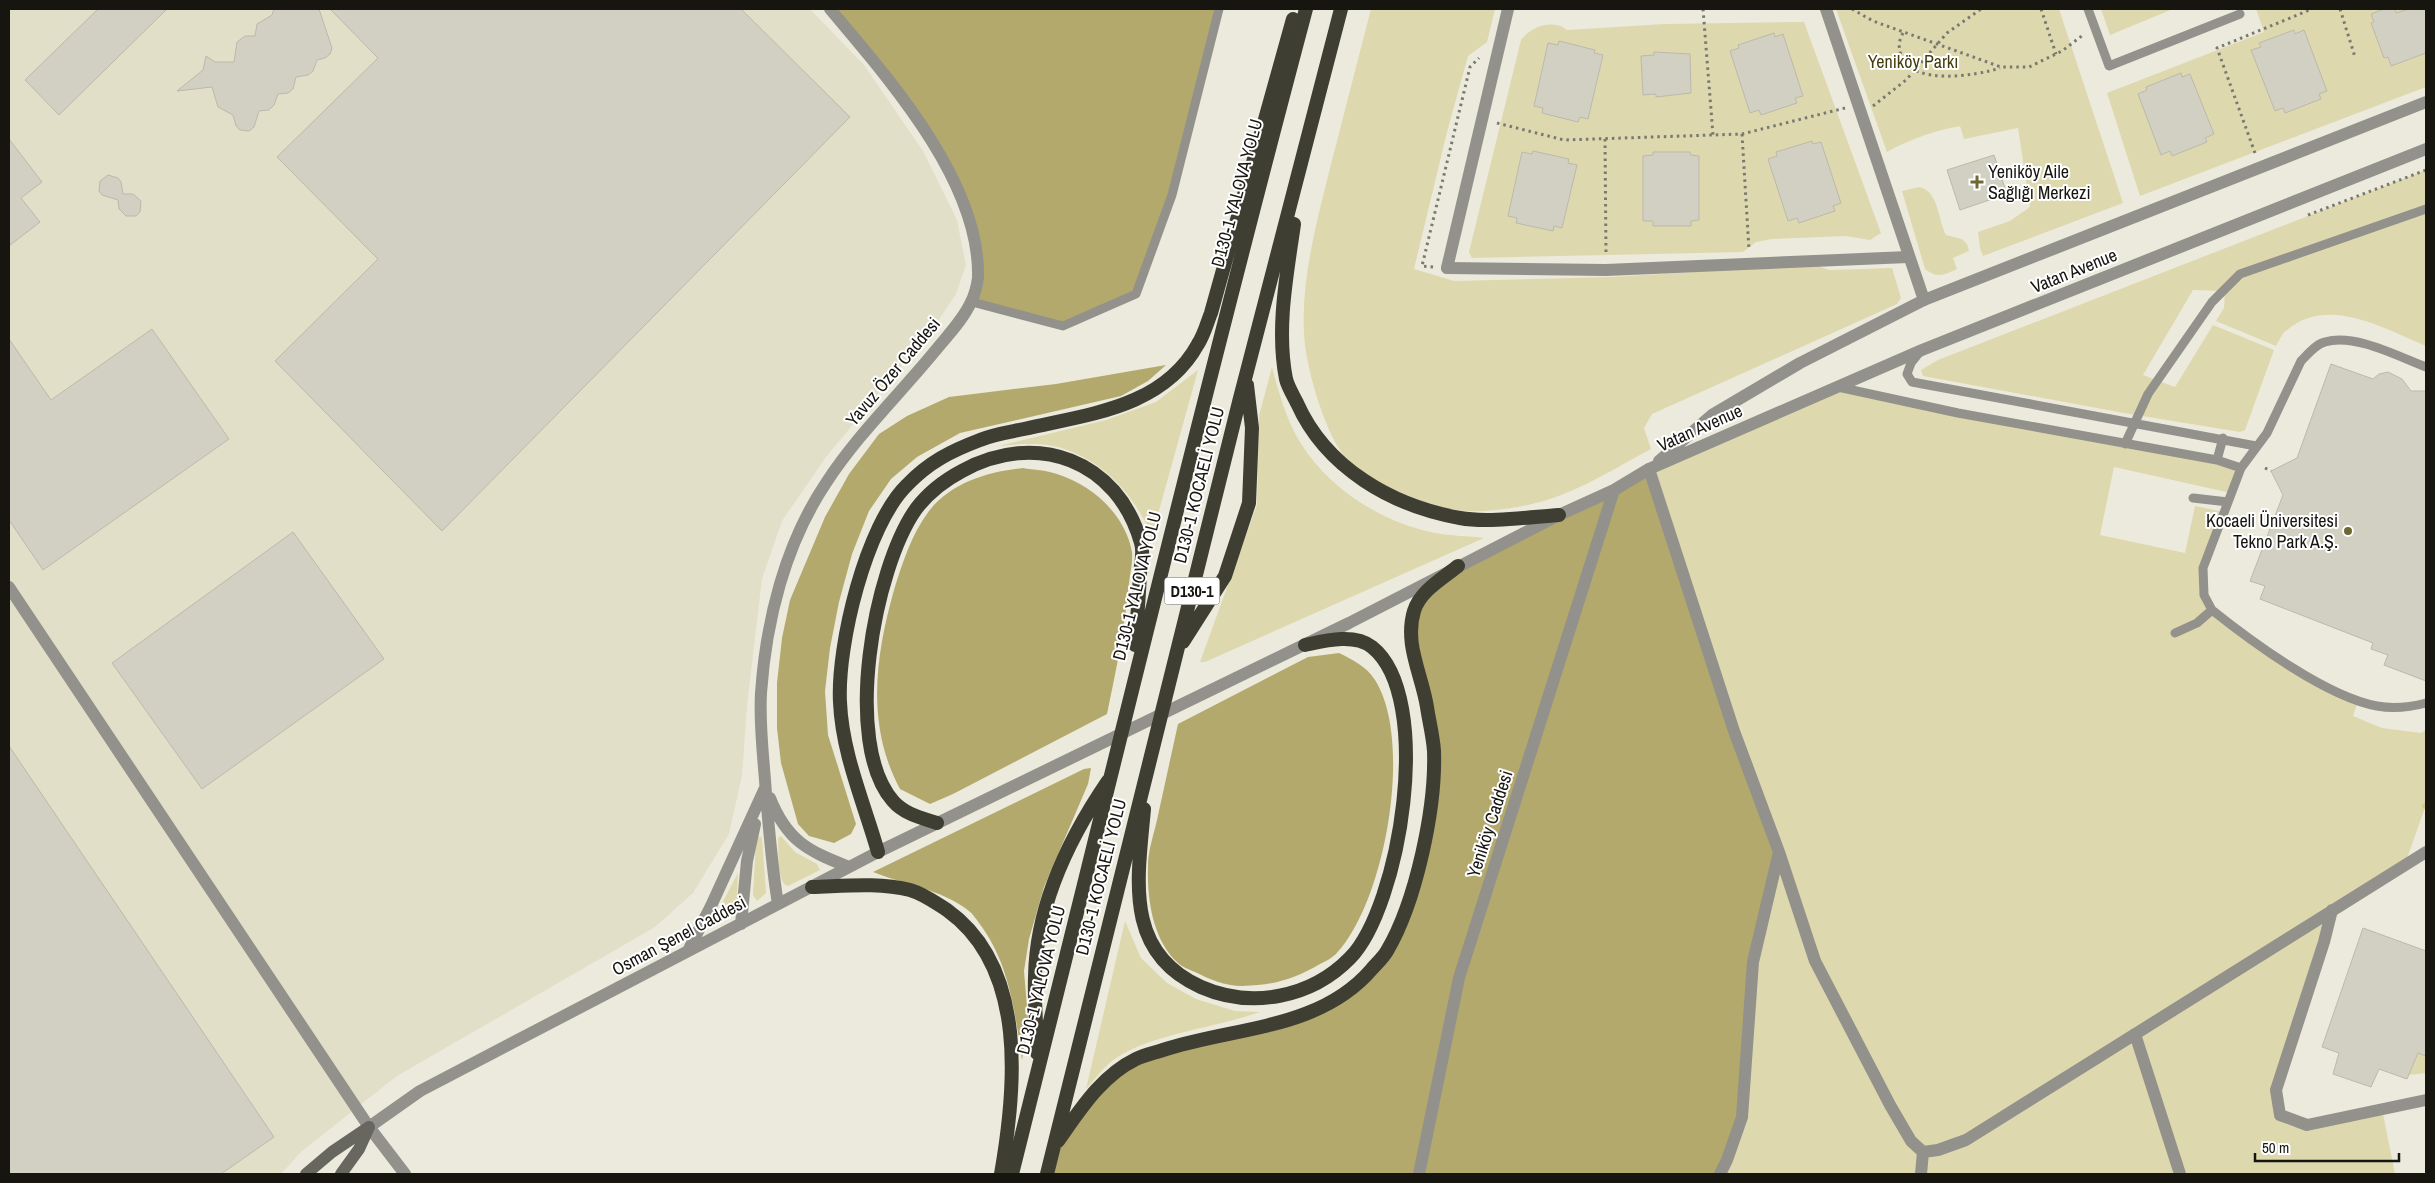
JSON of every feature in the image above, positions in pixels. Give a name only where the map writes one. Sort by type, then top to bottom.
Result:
[{"type":"highway","points":[[878,852],[847,750],[840,701],[844,648],[859,578],[876,530],[905,486],[936,458],[982,439],[1104,413],[1150,393],[1176,373],[1198,344],[1211,313],[1296,9]]},
{"type":"highway","name":"D130-1 YALOVA YOLU","points":[[1012,1174],[1233,280],[1306,9]]},
{"type":"highway","name":"D130-1 KOCAELİ YOLU","points":[[1047,1174],[1113,900],[1341,9]]},
{"type":"highway","points":[[1302,162],[1285,286],[1282,339],[1287,380],[1304,420],[1335,457],[1376,490],[1411,506],[1462,519],[1559,515]]},
{"type":"highway","points":[[1176,653],[1225,576],[1249,503],[1252,428],[1246,376]]},
{"type":"highway","points":[[937,823],[905,810],[894,803],[886,792],[876,769],[870,744],[868,666],[885,581],[900,541],[916,509],[945,480],[998,455],[1031,451],[1066,457],[1096,474],[1115,492],[1132,518],[1142,546],[1132,684]]},
{"type":"highway","points":[[1054,1148],[1088,1098],[1112,1074],[1136,1059],[1181,1044],[1287,1020],[1326,1006],[1358,985],[1386,952],[1405,914],[1419,863],[1431,803],[1434,750],[1425,695],[1412,646],[1411,629],[1414,611],[1420,596],[1458,566]]},
{"type":"highway","points":[[1147,772],[1138,898],[1141,917],[1148,939],[1163,961],[1189,982],[1215,993],[1242,998],[1274,998],[1304,990],[1329,976],[1351,958],[1371,928],[1386,891],[1403,806],[1407,760],[1403,711],[1393,678],[1385,661],[1371,646],[1356,641],[1334,639],[1304,645]]},
{"type":"highway","points":[[1036,1075],[1035,976],[1048,899],[1057,874],[1088,810],[1112,774]]},
{"type":"highway","points":[[812,887],[883,886],[912,890],[932,900],[955,917],[974,937],[992,964],[1002,991],[1009,1025],[1011,1108],[1001,1174]]},
{"type":"main road","name":"Osman Şenel Caddesi","points":[[306,1174],[332,1152],[369,1127]]},
{"type":"main road","name":"Osman Şenel Caddesi","points":[[341,1174],[359,1149],[369,1127]]},
{"type":"street","name":"Yavuz Özer Caddesi","points":[[778,904],[771,861],[761,721],[765,655],[772,616],[787,563],[807,514],[826,482],[861,437],[925,363],[972,302],[978,280],[975,246],[963,205],[947,169],[893,84],[830,9]]},
{"type":"street","points":[[1508,9],[1446,268],[1606,270],[1908,256]]},
{"type":"street","points":[[1826,9],[1924,300]]},
{"type":"street","name":"Vatan Avenue","points":[[1649,470],[1712,415],[1800,363],[1924,300],[2426,102]]},
{"type":"street","name":"Vatan Avenue","points":[[1649,470],[1922,350],[2426,149]]},
{"type":"street","name":"Osman Şenel Caddesi","points":[[369,1127],[420,1091],[878,852],[1011,786],[1277,659],[1559,515],[1614,490],[1649,470]]},
{"type":"street","points":[[1649,470],[1734,731],[1779,852],[1815,961],[1890,1106],[1911,1141],[1923,1152]]},
{"type":"street","name":"Yeniköy Caddesi","points":[[1419,1174],[1459,978],[1614,490]]},
{"type":"street","points":[[9,587],[369,1127],[405,1174]]},
{"type":"street","name":"Yavuz Özer Caddesi","points":[[766,786],[782,823],[800,844],[812,852],[850,867]]},
{"type":"street","name":"Yavuz Özer Caddesi","points":[[741,924],[747,861],[766,786]]},
{"type":"street","name":"Yavuz Özer Caddesi","points":[[688,951],[719,891],[766,786]]},
{"type":"street","points":[[1720,1174],[1742,1117],[1753,962],[1779,852]]},
{"type":"street","points":[[1923,1152],[1938,1150],[1966,1140],[2426,852]]},
{"type":"street","points":[[2332,910],[2324,942],[2276,1090],[2280,1115],[2307,1125],[2426,1100]]},
{"type":"street","points":[[2135,1034],[2180,1174]]},
{"type":"street","points":[[1921,1174],[1923,1152]]},
{"type":"lane","points":[[972,302],[1063,326],[1136,294],[1172,195],[1219,9]]},
{"type":"lane","points":[[2088,9],[2109,66],[2240,14]]},
{"type":"lane","points":[[2125,444],[2148,394],[2212,302],[2240,274],[2426,208]]},
{"type":"lane","points":[[2426,367],[2370,346],[2344,340],[2324,342],[2301,361],[2267,433],[2241,468],[2204,568],[2204,595],[2212,610],[2297,670],[2348,696],[2377,706],[2412,707],[2426,703]]},
{"type":"lane","points":[[1922,350],[1911,363],[1907,374],[1912,382],[2133,424],[2223,438],[2256,446]]},
{"type":"lane","points":[[1838,387],[1958,414],[2217,460],[2241,468]]},
{"type":"lane","points":[[2217,460],[2223,438]]},
{"type":"lane","points":[[2193,498],[2228,502]]},
{"type":"lane","points":[[2176,633],[2197,624],[2212,610]]},
{"type":"path","points":[[1703,9],[1713,135]]},
{"type":"path","points":[[1852,9],[1872,21],[2001,68]]},
{"type":"path","points":[[1482,119],[1564,140],[1742,134],[1859,110],[1888,96],[1937,46],[1947,33],[1981,9]]},
{"type":"path","points":[[2041,9],[2056,54]]},
{"type":"path","points":[[2260,167],[2217,48],[2312,9]]},
{"type":"path","points":[[2340,9],[2355,57]]},
{"type":"path","points":[[1903,33],[1900,40],[1903,61],[1914,70],[1926,75],[1966,75],[2001,68],[2029,67],[2072,45],[2095,26]]},
{"type":"path","points":[[1446,268],[1422,266],[1470,67],[1482,55]]},
{"type":"path","points":[[1742,134],[1750,263]]},
{"type":"path","points":[[1605,139],[1606,270]]},
{"type":"path","points":[[2265,468],[2271,471]]},
{"type":"shaded area","points":[[9,9],[810,9],[864,65],[923,151],[957,220],[966,265],[956,294],[934,327],[826,457],[782,521],[762,579],[747,706],[742,776],[729,834],[693,893],[655,927],[397,1076],[302,1151],[281,1174],[9,1174]]},
{"type":"shaded area","points":[[830,9],[1219,9],[1172,195],[1136,294],[1063,326],[972,302],[975,245],[947,169]]},
{"type":"shaded area","points":[[1166,365],[1148,381],[1121,396],[960,433],[917,457],[891,479],[869,511],[852,554],[839,602],[830,648],[825,691],[828,735],[856,824],[851,834],[834,843],[809,836],[798,824],[781,763],[777,728],[777,683],[782,638],[790,600],[825,517],[849,474],[879,434],[907,416],[949,397],[1056,384]]},
{"type":"shaded area","points":[[1023,468],[1053,473],[1070,479],[1094,493],[1114,514],[1128,538],[1132,552],[1132,564],[1123,632],[1107,714],[953,794],[930,804],[900,789],[889,765],[882,741],[877,691],[882,640],[887,615],[904,559],[923,520],[938,501],[971,480],[997,472]]},
{"type":"shaded area","points":[[1649,469],[1779,852],[1753,962],[1742,1117],[1720,1174],[1047,1174],[1054,1147],[1088,1098],[1136,1059],[1326,1006],[1386,953],[1419,863],[1434,750],[1414,611],[1458,566]]},
{"type":"shaded area","points":[[1339,653],[1363,667],[1375,680],[1387,707],[1392,741],[1393,780],[1388,821],[1380,861],[1368,898],[1353,930],[1336,954],[1310,969],[1292,978],[1263,984],[1236,986],[1212,980],[1182,966],[1169,953],[1157,930],[1150,904],[1149,854],[1178,724],[1308,657]]},
{"type":"shaded area","points":[[1091,768],[1088,784],[1044,887],[1029,939],[1024,971],[1028,1019],[1022,1060],[1017,1024],[1004,971],[989,938],[974,917],[969,911],[947,897],[873,872],[1084,769]]},
{"type":"green space","points":[[1371,9],[1495,9],[1487,42],[1468,56],[1447,132],[1414,269],[1454,281],[1610,277],[1816,265],[1829,270],[1892,268],[1901,298],[1897,304],[1652,414],[1644,428],[1651,449],[1574,490],[1538,503],[1488,511],[1453,510],[1418,501],[1383,485],[1367,476],[1354,465],[1343,454],[1336,443],[1323,414],[1312,379],[1304,333],[1307,271],[1315,229]]},
{"type":"green space","name":"Yeniköy Parkı","points":[[1836,9],[2059,9],[2123,203],[1983,256],[1978,232],[2010,221],[2030,207],[2018,128],[1964,139],[1960,126],[1922,136],[1887,152]]},
{"type":"green space","points":[[2101,9],[2173,9],[2110,35]]},
{"type":"green space","points":[[2256,9],[2426,9],[2426,87],[2140,196],[2107,93],[2264,32]]},
{"type":"green space","points":[[1804,22],[1881,233],[1870,240],[1846,236],[1772,239],[1756,242],[1743,252],[1472,258],[1469,252],[1521,40],[1525,35],[1537,28],[1549,25],[1556,25],[1567,30],[1665,24]]},
{"type":"green space","points":[[2426,170],[2426,346],[2393,331],[2356,318],[2320,315],[2303,320],[2285,331],[2276,346],[2216,321],[2224,308],[2225,291],[2193,290],[2143,375],[2175,387],[2213,325],[2274,350],[2245,430],[2240,432],[2124,413],[1923,376],[1921,370],[1938,360]]},
{"type":"green space","points":[[1919,187],[1931,194],[1946,235],[1962,239],[1967,244],[1969,251],[1953,258],[1957,269],[1945,274],[1937,275],[1925,269],[1902,191]]},
{"type":"green space","points":[[1272,367],[1287,415],[1300,442],[1312,459],[1341,489],[1376,512],[1415,528],[1441,534],[1484,538],[1205,662],[1200,662],[1257,505],[1259,416]]},
{"type":"green space","points":[[1198,370],[1152,536],[1145,521],[1128,495],[1118,483],[1094,463],[1080,455],[1048,445],[998,446],[1106,420],[1156,402]]},
{"type":"green space","points":[[1838,387],[2241,468],[2231,493],[2114,467],[2100,535],[2185,553],[2195,506],[2224,512],[2209,549],[2204,572],[2204,584],[2212,610],[2297,670],[2358,701],[2353,716],[2382,728],[2421,733],[2426,730],[2426,805],[2405,864],[2332,910],[2276,1090],[2280,1115],[2307,1125],[2382,1109],[2395,1174],[1720,1174],[1649,469]]},
{"type":"green space","points":[[760,836],[762,838],[766,893],[757,901],[753,895],[756,841]]},
{"type":"green space","points":[[781,836],[795,852],[817,864],[820,870],[788,886],[785,885],[780,875],[778,863],[778,838]]},
{"type":"green space","points":[[738,873],[736,911],[711,924]]},
{"type":"green space","points":[[1125,921],[1141,958],[1167,983],[1196,999],[1235,1011],[1260,1012],[1167,1037],[1131,1050],[1108,1064],[1086,1089]]},
{"type":"green space","points":[[2418,1053],[2426,1056],[2426,1073],[2409,1075]]},
{"type":"building","points":[[98,9],[167,9],[59,115],[25,80]]},
{"type":"building","points":[[274,9],[319,9],[332,48],[330,54],[325,58],[317,60],[313,71],[308,75],[296,77],[293,89],[288,93],[278,94],[274,105],[269,110],[259,111],[254,127],[249,131],[240,130],[236,126],[233,115],[218,107],[212,87],[177,91],[203,70],[206,56],[215,62],[234,62],[237,42],[245,36],[255,36],[257,24],[272,15]]},
{"type":"building","points":[[330,9],[741,9],[850,117],[442,531],[275,361],[378,259],[277,157],[378,58]]},
{"type":"building","points":[[2384,9],[2395,9],[2396,13],[2409,9],[2426,9],[2426,53],[2391,66],[2388,57],[2384,58],[2371,23],[2374,22],[2371,14]]},
{"type":"building","points":[[2294,30],[2295,34],[2304,30],[2327,91],[2319,94],[2321,99],[2285,113],[2283,108],[2275,111],[2251,50],[2261,47],[2259,43]]},
{"type":"building","points":[[1774,33],[1775,37],[1783,34],[1803,96],[1795,98],[1797,103],[1761,115],[1759,110],[1750,113],[1730,51],[1739,48],[1738,45]]},
{"type":"building","points":[[1559,41],[1595,50],[1594,53],[1603,55],[1588,119],[1580,117],[1578,122],[1542,113],[1543,108],[1534,106],[1548,43],[1558,45]]},
{"type":"building","points":[[1654,52],[1690,54],[1691,93],[1656,97],[1656,94],[1643,95],[1641,56],[1654,55]]},
{"type":"building","points":[[2181,73],[2182,77],[2190,74],[2214,134],[2205,138],[2207,142],[2172,156],[2170,151],[2161,155],[2138,94],[2147,90],[2146,87]]},
{"type":"building","points":[[9,139],[42,182],[21,198],[40,222],[9,246]]},
{"type":"building","points":[[1812,141],[1813,144],[1821,142],[1841,203],[1833,206],[1835,211],[1799,223],[1797,218],[1788,221],[1768,159],[1777,156],[1776,152]]},
{"type":"building","points":[[1533,151],[1569,159],[1568,163],[1577,165],[1562,228],[1554,226],[1553,231],[1516,223],[1517,218],[1508,216],[1522,152],[1532,154]]},
{"type":"building","points":[[1653,152],[1690,152],[1691,155],[1699,156],[1699,220],[1691,221],[1691,226],[1653,226],[1653,221],[1643,221],[1643,156],[1653,155]]},
{"type":"building","name":"Yeniköy Aile Sağlığı Merkezi","points":[[1994,155],[2007,194],[1960,210],[1947,170]]},
{"type":"building","points":[[108,175],[118,178],[121,182],[123,194],[133,194],[141,201],[140,212],[136,216],[126,216],[119,209],[118,200],[102,195],[99,191],[100,181]]},
{"type":"building","points":[[152,329],[229,439],[43,570],[9,520],[9,339],[51,400]]},
{"type":"building","name":"Kocaeli Üniversitesi Tekno Park A.Ş.","points":[[2331,364],[2373,379],[2379,374],[2388,372],[2402,379],[2411,391],[2426,391],[2426,681],[2384,665],[2388,655],[2371,649],[2373,643],[2260,599],[2265,586],[2250,581],[2283,495],[2271,471],[2297,458]]},
{"type":"building","points":[[293,532],[384,659],[202,789],[112,663]]},
{"type":"building","points":[[9,746],[274,1137],[221,1174],[9,1174]]},
{"type":"building","points":[[2363,928],[2426,951],[2426,1056],[2418,1053],[2407,1079],[2379,1069],[2371,1087],[2333,1074],[2339,1053],[2322,1047]]},
{"type":"place","name":"Yeniköy Aile Sağlığı Merkezi","points":[[1977,182]]},
{"type":"place","name":"Kocaeli Üniversitesi Tekno Park A.Ş.","points":[[2348,531]]}]
